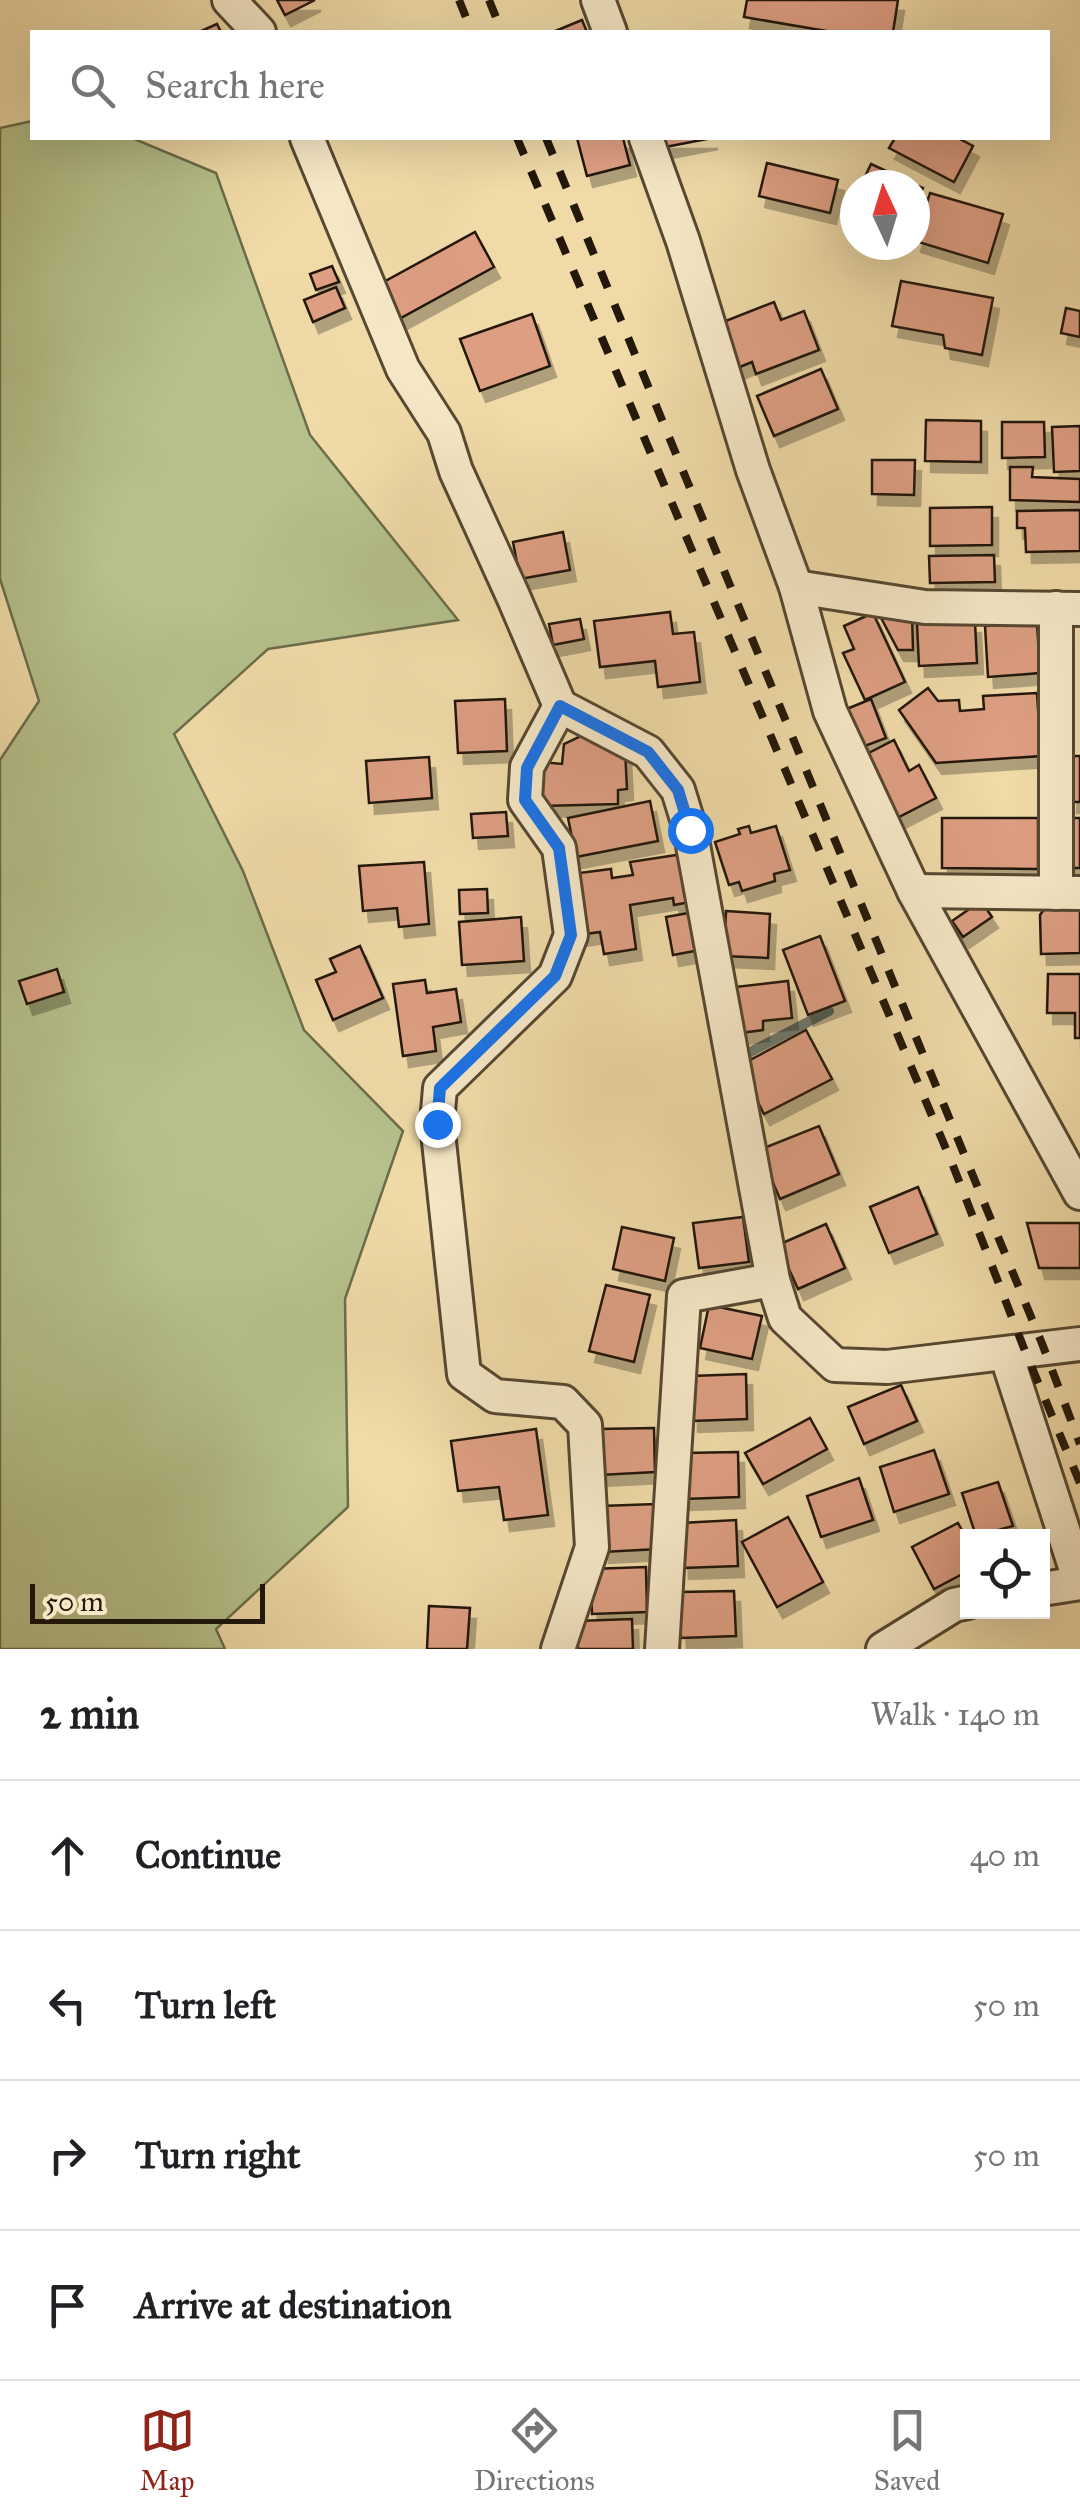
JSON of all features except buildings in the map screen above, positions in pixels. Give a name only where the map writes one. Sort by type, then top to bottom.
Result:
[{"type":"street","points":[[229,0],[257,30]]},
{"type":"street","points":[[598,0],[609,30]]},
{"type":"street","points":[[308,140],[403,370],[444,432],[456,470],[560,706],[648,752],[678,790],[690,830],[774,1280],[785,1318],[835,1364],[887,1367],[1080,1344]]},
{"type":"street","points":[[647,140],[796,587],[830,711],[914,891],[1080,1192]]},
{"type":"street","points":[[796,587],[925,606],[1068,609],[1068,893],[914,891]]},
{"type":"street","points":[[558,1649],[592,1547],[585,1425],[563,1402],[494,1396],[464,1374],[437,1124],[440,1088],[555,976],[571,935],[559,848],[525,800],[527,768],[560,706]]},
{"type":"street","points":[[662,1649],[684,1296],[774,1280]]},
{"type":"street","points":[[1006,1354],[1080,1582],[1050,1588]]},
{"type":"street","points":[[883,1649],[960,1604]]},
{"type":"green space","points":[[30,121],[30,140],[137,140],[216,173],[310,435],[458,620],[268,649],[174,734],[243,871],[304,1030],[403,1131],[345,1299],[348,1507],[216,1629],[225,1649],[0,1649],[0,760],[39,701],[0,579],[0,128]]},
{"type":"waterway","points":[[737,1059],[829,1011]]},
{"type":"railway","points":[[459,0],[471,30]]},
{"type":"railway","points":[[489,0],[501,30]]},
{"type":"railway","points":[[518,140],[952,1163],[1080,1483]]},
{"type":"railway","points":[[547,140],[1080,1444]]},
{"type":"route","points":[[437,1124],[440,1088],[555,976],[571,935],[559,848],[525,800],[527,768],[560,706],[648,752],[678,790],[690,830]]}]
